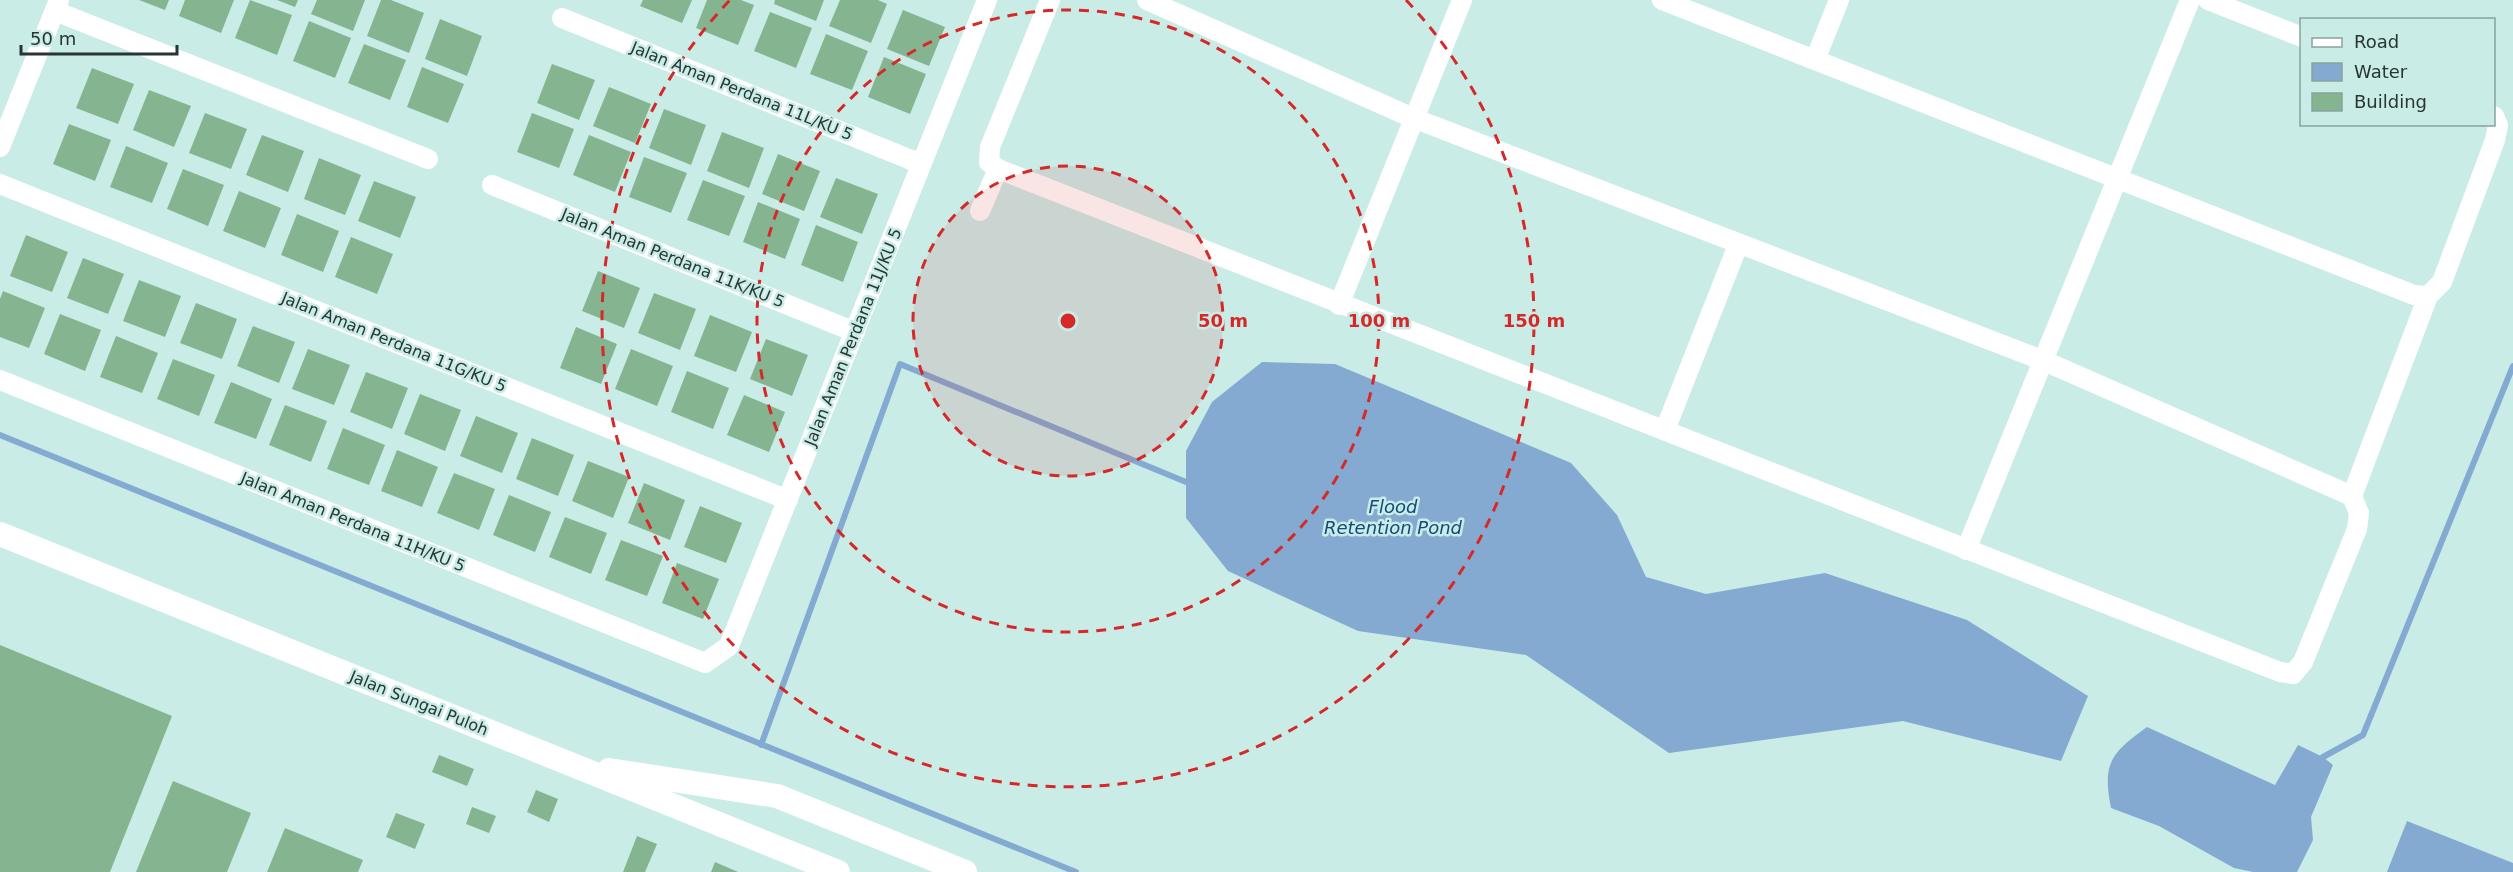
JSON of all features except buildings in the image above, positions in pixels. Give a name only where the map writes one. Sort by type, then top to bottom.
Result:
[{"type":"street","name":"Jalan Aman Perdana 11J/KU 5","points":[[705,663],[729,646],[987,0]]},
{"type":"street","points":[[1050,0],[990,147],[989,162],[998,169],[1966,550],[2280,672],[2293,674],[2303,662],[2356,529],[2359,513],[2352,496],[2428,296],[2442,282],[2495,140],[2498,125],[2495,120]]},
{"type":"street","points":[[1147,0],[1413,118],[1738,245],[2042,360],[2352,496]]},
{"type":"street","points":[[1339,305],[1462,0]]},
{"type":"street","points":[[1662,0],[2414,295],[2428,296]]},
{"type":"street","points":[[1815,60],[1839,0]]},
{"type":"street","points":[[1966,550],[2190,0]]},
{"type":"street","points":[[2208,0],[2300,37]]},
{"type":"street","points":[[0,147],[57,5],[428,159]]},
{"type":"street","name":"Jalan Aman Perdana 11L/KU 5","points":[[562,18],[921,165]]},
{"type":"street","points":[[980,211],[998,169]]},
{"type":"street","name":"Jalan Aman Perdana 11G/KU 5","points":[[0,184],[788,500]]},
{"type":"street","name":"Jalan Aman Perdana 11K/KU 5","points":[[492,185],[855,332]]},
{"type":"street","points":[[1665,430],[1738,245]]},
{"type":"street","name":"Jalan Aman Perdana 11H/KU 5","points":[[0,380],[705,663]]},
{"type":"street","name":"Jalan Sungai Puloh","points":[[0,534],[838,872]]},
{"type":"street","points":[[568,763],[777,796],[965,872]]},
{"type":"water","name":"Flood Retention Pond","points":[[1262,362],[1335,364],[1571,463],[1617,515],[1646,577],[1706,594],[1825,573],[1967,620],[2088,696],[2061,761],[1903,721],[1669,753],[1526,655],[1358,631],[1228,571],[1186,518],[1186,451],[1212,402]]},
{"type":"water","points":[[2147,727],[2275,785],[2298,745],[2323,757],[2333,765],[2311,817],[2313,840],[2297,872],[2253,872],[2234,868],[2159,826],[2111,808],[2108,780],[2112,760],[2125,744]]},
{"type":"water","points":[[2407,821],[2513,863],[2513,872],[2387,872]]},
{"type":"waterway","points":[[761,745],[900,364],[1186,482]]},
{"type":"waterway","points":[[2323,757],[2363,735],[2513,366]]},
{"type":"waterway","points":[[0,435],[1076,872]]}]
